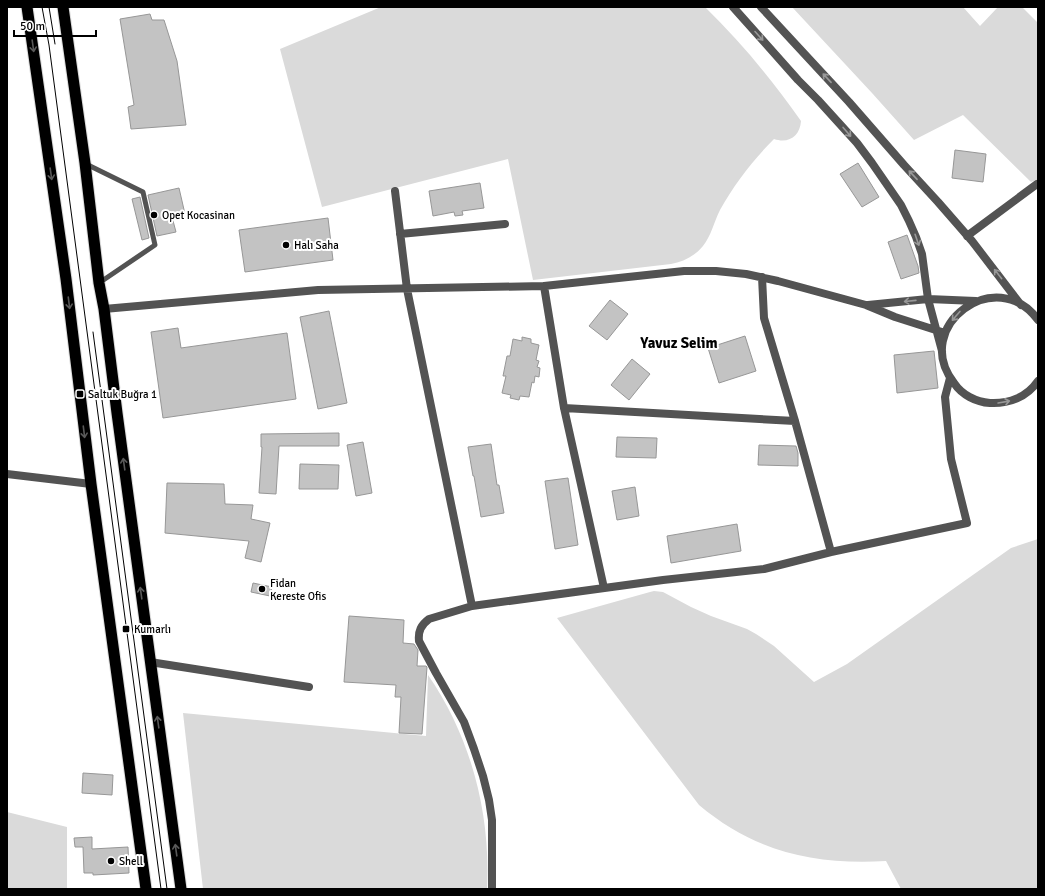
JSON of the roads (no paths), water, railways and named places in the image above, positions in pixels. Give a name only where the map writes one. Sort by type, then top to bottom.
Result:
[{"type":"highway","points":[[27,7],[66,279],[91,484],[146,889]]},
{"type":"highway","points":[[63,7],[181,889]]},
{"type":"street","points":[[733,7],[798,80],[843,126],[894,194],[910,221],[922,254],[928,299],[937,330],[944,365],[955,385],[969,397],[986,403],[996,404],[1005,403],[1022,396],[1030,391],[1038,381]]},
{"type":"street","points":[[760,7],[849,102],[967,236],[1021,304],[1038,320]]},
{"type":"street","points":[[967,236],[1037,184],[1038,185]]},
{"type":"street","points":[[395,191],[407,288],[472,606]]},
{"type":"street","points":[[400,234],[505,224]]},
{"type":"street","points":[[104,309],[318,290],[544,286],[684,271],[716,271],[762,277],[866,305],[895,317],[945,333]]},
{"type":"street","points":[[762,277],[764,318],[795,421],[831,552]]},
{"type":"street","points":[[544,286],[564,408],[604,588]]},
{"type":"street","points":[[866,305],[928,299],[977,301],[995,298],[1004,298],[1021,304]]},
{"type":"street","points":[[942,351],[945,333],[954,317],[977,301]]},
{"type":"street","points":[[492,889],[492,820],[483,776],[464,722],[421,646],[419,635],[422,625],[429,619],[472,606],[604,588],[764,569],[831,552],[967,523],[951,458],[945,397],[950,378]]},
{"type":"street","points":[[564,408],[795,421]]},
{"type":"street","points":[[7,474],[91,484]]},
{"type":"street","points":[[150,662],[309,687]]},
{"type":"lane","points":[[85,163],[143,192],[155,245],[99,283]]},
{"type":"tram line","points":[[42,7],[49,45],[161,889]]},
{"type":"tram line","points":[[49,7],[55,44]]},
{"type":"tram line","points":[[93,332],[167,889]]},
{"type":"place","name":"Opet Kocasinan","points":[[154,215]]},
{"type":"place","name":"Halı Saha","points":[[286,245]]},
{"type":"place","name":"Saltuk Buğra 1","points":[[80,394]]},
{"type":"place","name":"Fidan Kereste Ofis","points":[[262,589]]},
{"type":"place","name":"Kumarlı","points":[[126,629]]},
{"type":"place","name":"Shell","points":[[111,861]]},
{"type":"district","name":"Yavuz Selim","points":[[679,343]]}]
